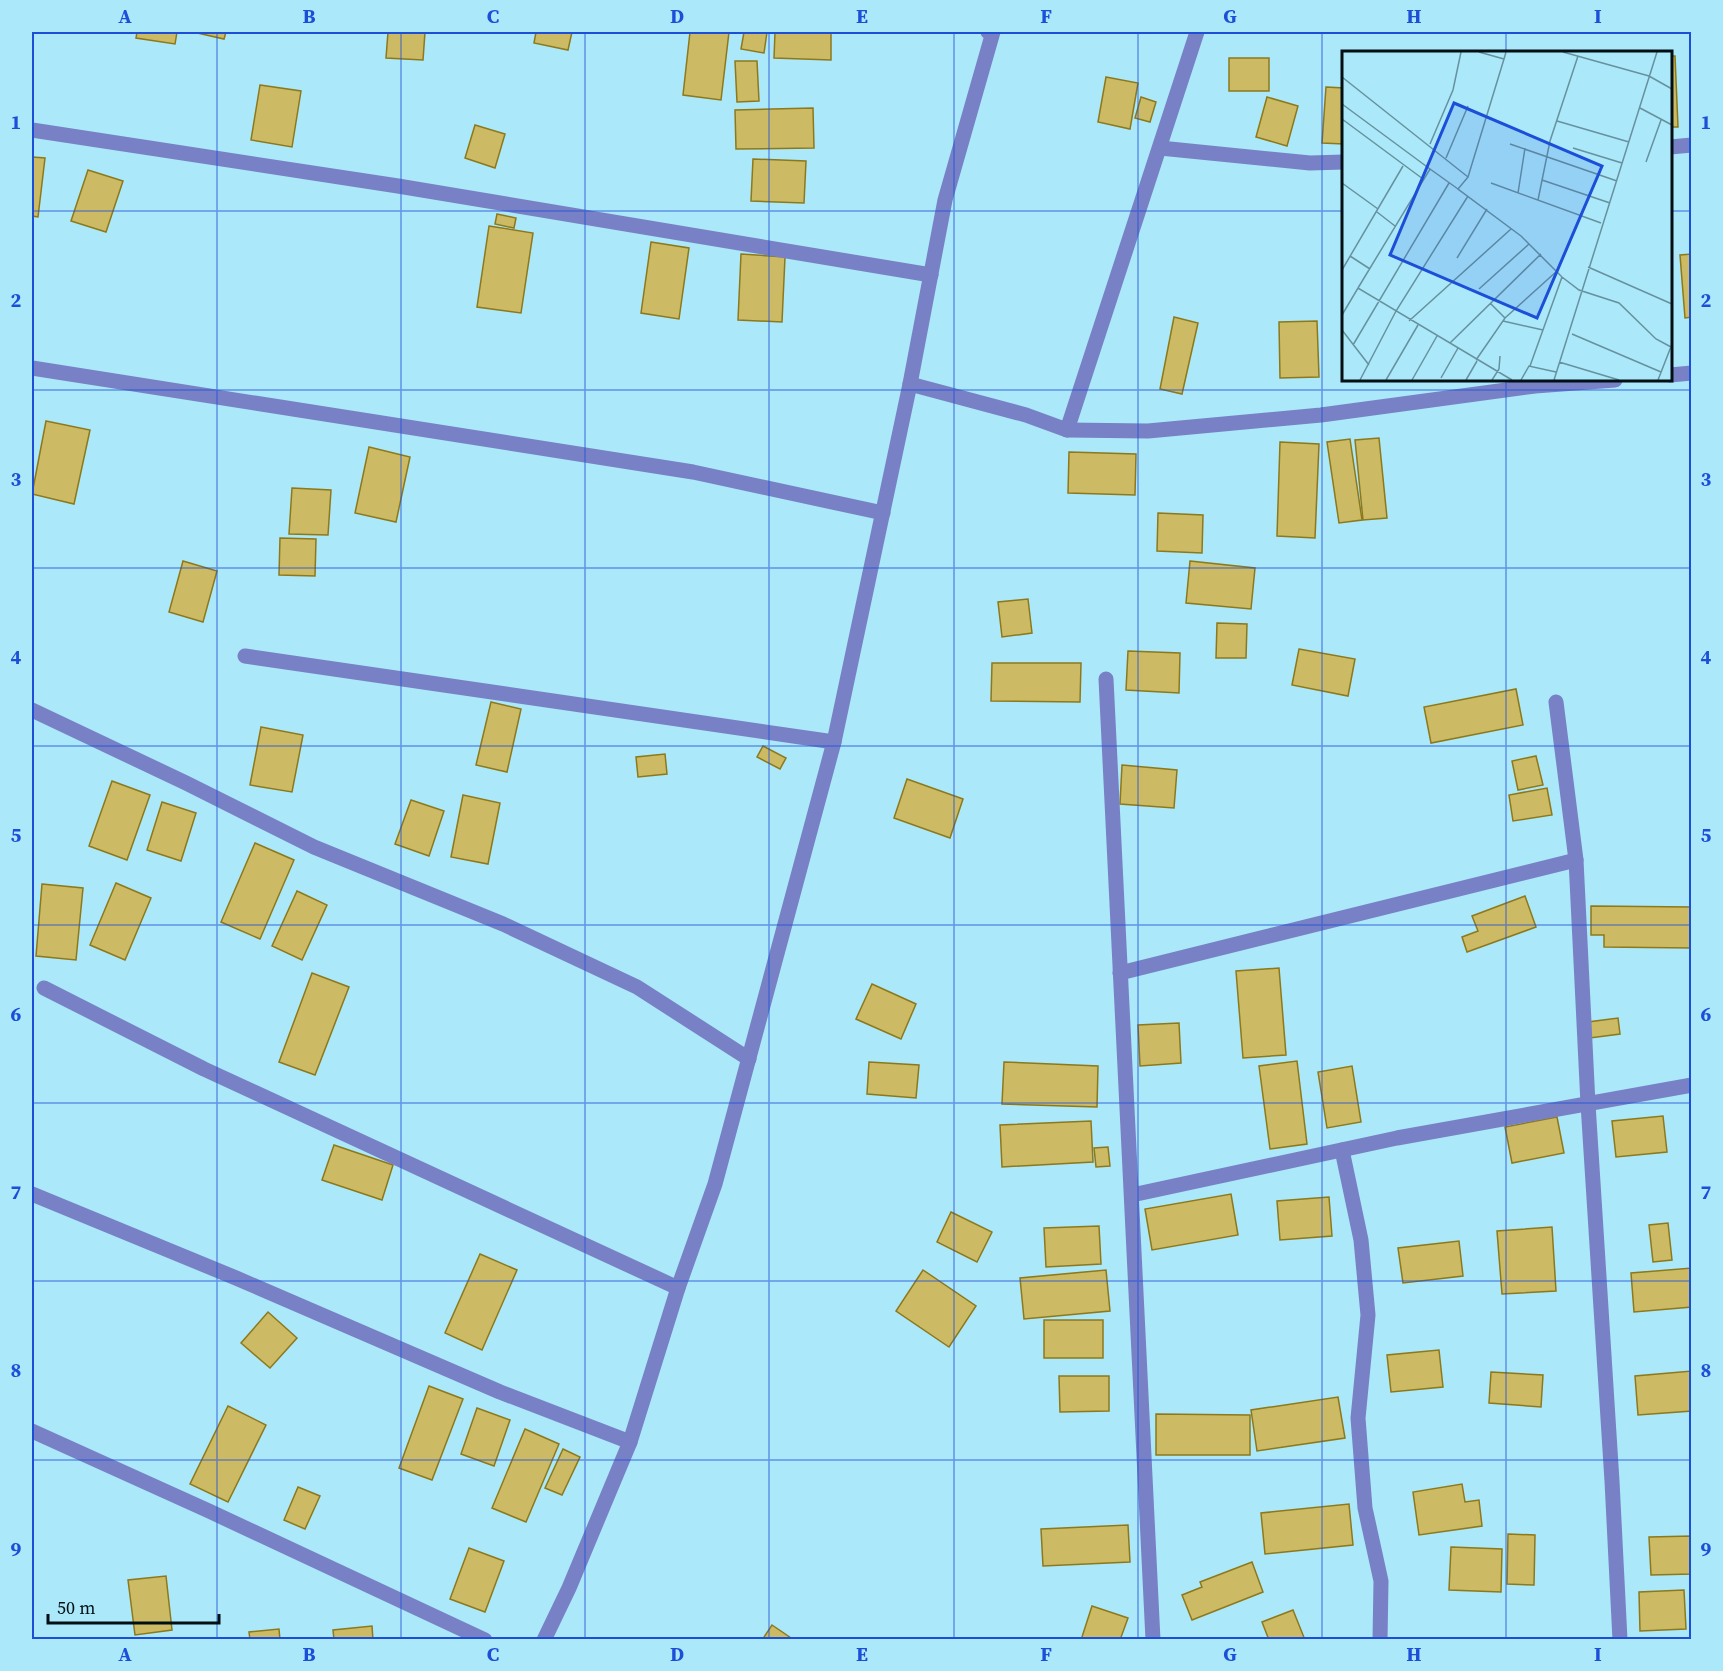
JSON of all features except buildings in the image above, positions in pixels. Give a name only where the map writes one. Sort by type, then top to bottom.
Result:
[{"type":"street","points":[[544,1640],[569,1588],[630,1442],[678,1288],[715,1184],[834,742],[910,384],[945,200],[991,32]]},
{"type":"street","points":[[1067,430],[1197,32]]},
{"type":"street","points":[[32,130],[398,186],[931,275]]},
{"type":"street","points":[[1672,147],[1692,145]]},
{"type":"street","points":[[1160,148],[1310,163],[1342,162]]},
{"type":"street","points":[[32,368],[693,472],[883,513]]},
{"type":"street","points":[[1672,375],[1692,373]]},
{"type":"street","points":[[910,384],[1026,415],[1067,430],[1148,431],[1321,415],[1535,386],[1602,381]]},
{"type":"street","points":[[245,656],[834,742]]},
{"type":"street","points":[[1106,679],[1153,1640]]},
{"type":"street","points":[[1556,702],[1576,860],[1620,1640]]},
{"type":"street","points":[[32,710],[314,847],[503,924],[637,987],[748,1059]]},
{"type":"street","points":[[1120,973],[1576,860]]},
{"type":"street","points":[[44,988],[204,1069],[678,1288]]},
{"type":"street","points":[[1132,1195],[1397,1138],[1692,1085]]},
{"type":"street","points":[[1342,1150],[1361,1240],[1368,1315],[1358,1418],[1365,1508],[1381,1581],[1380,1640]]},
{"type":"street","points":[[32,1194],[236,1278],[500,1392],[630,1442]]},
{"type":"street","points":[[32,1431],[485,1640]]}]
